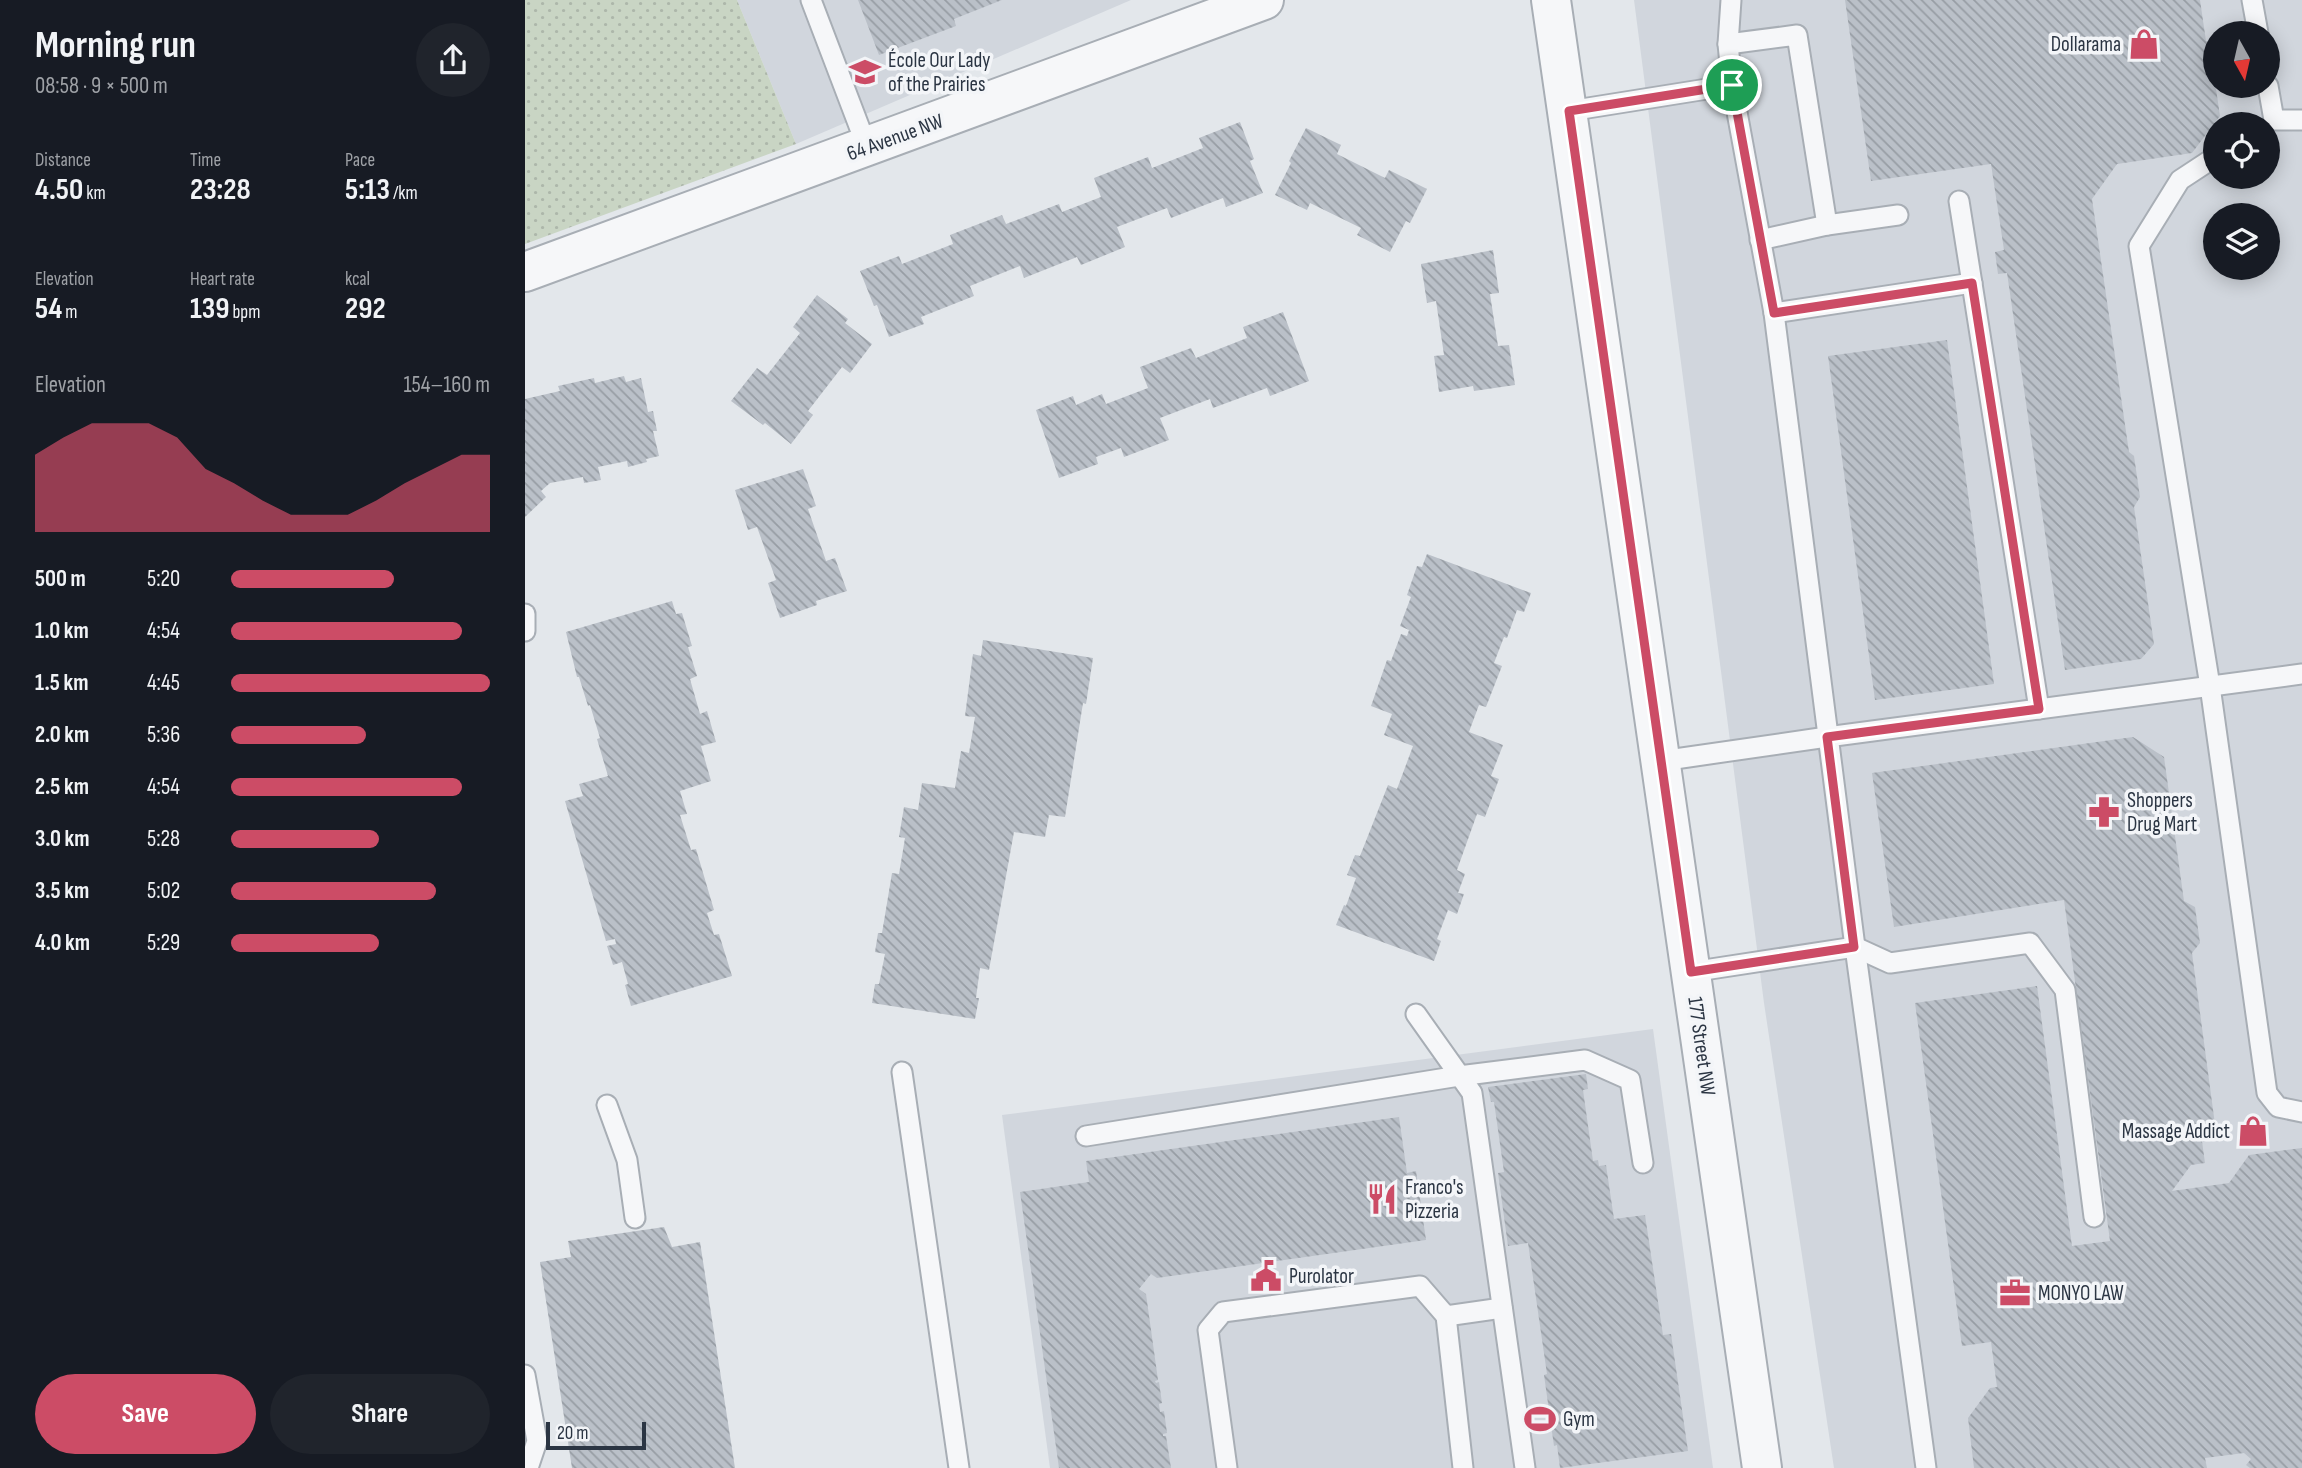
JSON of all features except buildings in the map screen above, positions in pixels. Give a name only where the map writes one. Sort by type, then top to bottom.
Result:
[{"type":"street","name":"64 Avenue NW","points":[[525,272],[1265,0]]},
{"type":"street","name":"177 Street NW","points":[[1551,0],[1762,1468]]},
{"type":"lane","points":[[811,0],[867,147]]},
{"type":"lane","points":[[1731,0],[1728,44],[1732,85],[1774,313],[1854,947],[1926,1468]]},
{"type":"lane","points":[[2252,0],[2256,21]]},
{"type":"lane","points":[[1728,44],[1797,35],[1827,225]]},
{"type":"lane","points":[[1569,111],[1732,85]]},
{"type":"lane","points":[[2280,121],[2302,120]]},
{"type":"lane","points":[[2203,166],[2180,180],[2139,246],[2210,686],[2267,1093],[2278,1107],[2302,1112]]},
{"type":"lane","points":[[1959,201],[2039,709]]},
{"type":"lane","points":[[1761,240],[1827,225],[1898,215]]},
{"type":"lane","points":[[1774,313],[1972,283]]},
{"type":"lane","points":[[525,614],[525,631]]},
{"type":"lane","points":[[1661,761],[2302,674]]},
{"type":"lane","points":[[1691,972],[1854,947],[1890,963],[2030,943],[2065,990],[2094,1217]]},
{"type":"lane","points":[[1416,1014],[1472,1093],[1525,1468]]},
{"type":"lane","points":[[1086,1136],[1459,1076],[1585,1060],[1630,1080],[1643,1163]]},
{"type":"lane","points":[[902,1072],[959,1468]]},
{"type":"lane","points":[[607,1105],[627,1160],[635,1218]]},
{"type":"lane","points":[[1227,1468],[1207,1329],[1223,1312],[1420,1286],[1446,1316],[1463,1468]]},
{"type":"lane","points":[[1446,1316],[1503,1308]]},
{"type":"lane","points":[[525,1375],[537,1441],[528,1468]]},
{"type":"shaded area","name":"École Our Lady of the Prairies","points":[[737,0],[1131,0],[796,144]]},
{"type":"shaded area","points":[[1634,0],[2302,0],[2302,1468],[1834,1468],[1764,1003]]},
{"type":"shaded area","points":[[1653,1029],[1713,1468],[1050,1468],[1002,1115]]},
{"type":"green space","points":[[525,0],[737,0],[796,144],[525,244]]},
{"type":"place","name":"Dollarama","points":[[2144,44]]},
{"type":"place","name":"École Our Lady of the Prairies","points":[[865,72]]},
{"type":"place","name":"Shoppers Drug Mart","points":[[2104,812]]},
{"type":"place","name":"Massage Addict","points":[[2253,1131]]},
{"type":"place","name":"Franco's Pizzeria","points":[[1382,1199]]},
{"type":"place","name":"Purolator","points":[[1266,1276]]},
{"type":"place","name":"MONYO LAW","points":[[2015,1293]]},
{"type":"place","name":"Gym","points":[[1540,1419]]},
{"type":"route","points":[[1732,85],[1774,313],[1972,283],[2039,709],[1827,737],[1854,947],[1691,972],[1569,111],[1732,85]]}]
